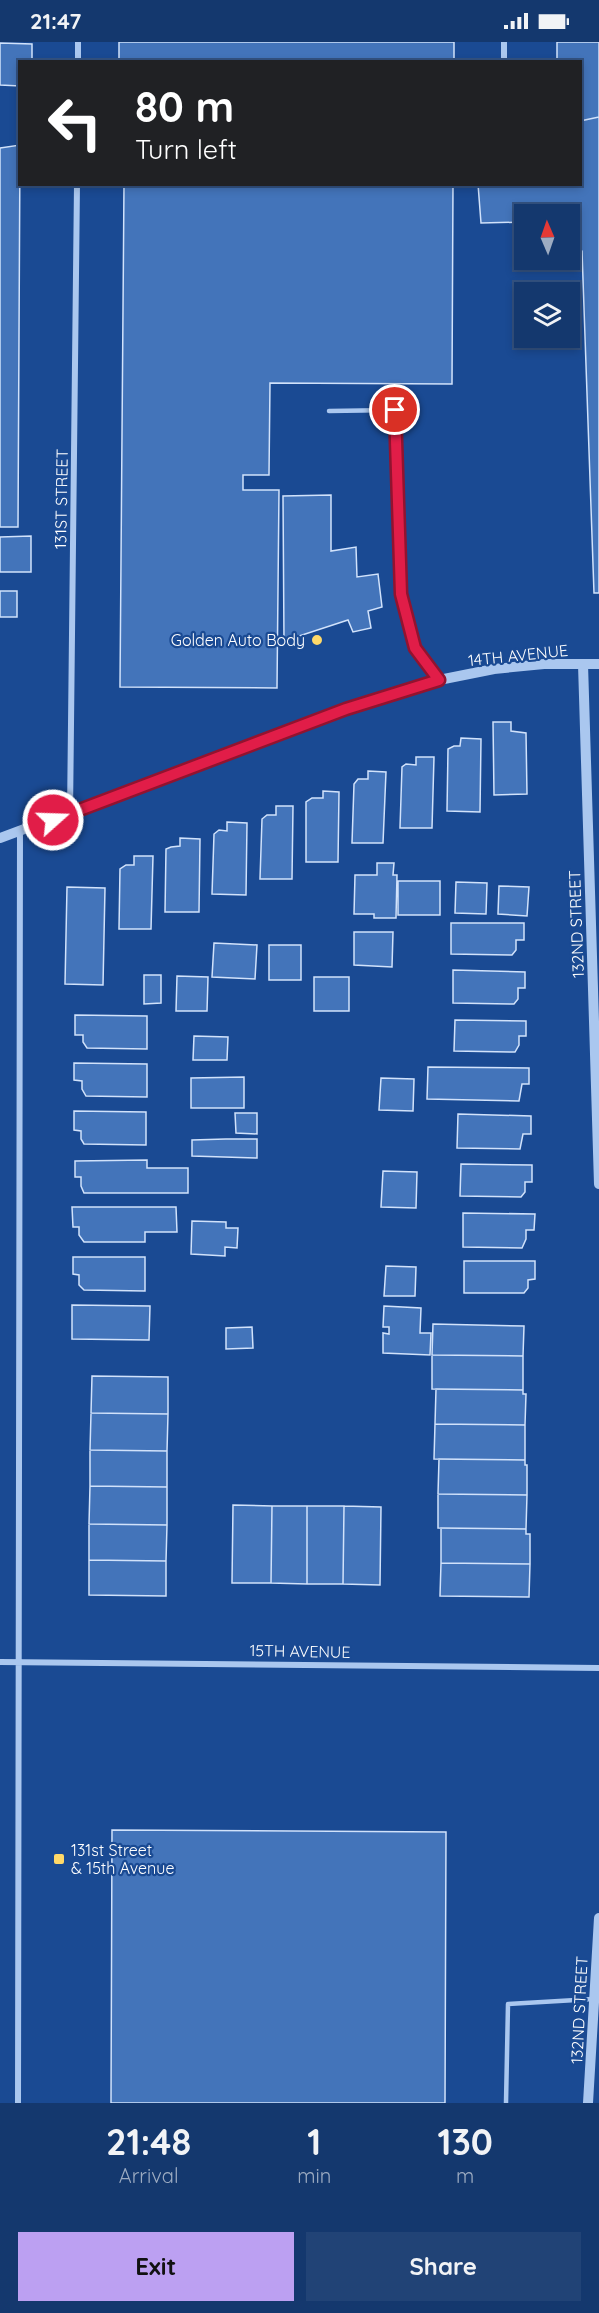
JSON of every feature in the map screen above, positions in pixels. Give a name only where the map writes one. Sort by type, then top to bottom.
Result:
[{"type":"street","points":[[78,42],[78,60]]},
{"type":"street","points":[[504,42],[504,60]]},
{"type":"street","name":"131ST STREET","points":[[70,814],[77,186]]},
{"type":"street","name":"14TH AVENUE","points":[[0,838],[70,814],[346,709],[439,680],[494,669],[544,664],[599,664]]},
{"type":"street","name":"132ND STREET","points":[[583,664],[599,1184]]},
{"type":"street","points":[[18,2103],[20,831]]},
{"type":"street","name":"15TH AVENUE","points":[[0,1662],[599,1668]]},
{"type":"street","name":"132ND STREET","points":[[588,2103],[599,1918]]},
{"type":"lane","points":[[329,411],[395,410],[401,594],[415,648],[439,680]]},
{"type":"lane","points":[[506,2103],[508,2004],[594,1999]]},
{"type":"building","points":[[119,42],[454,42],[454,59],[450,60],[119,60]]},
{"type":"building","points":[[557,42],[599,42],[599,117],[582,121],[582,60],[557,60]]},
{"type":"building","points":[[0,43],[32,44],[32,60],[18,60],[18,86],[0,85]]},
{"type":"building","points":[[599,117],[599,593],[594,593],[580,204],[514,204],[514,222],[481,223],[478,186],[582,186],[582,121]]},
{"type":"building","points":[[18,145],[18,527],[0,527],[0,148]]},
{"type":"building","points":[[124,186],[453,186],[452,384],[270,383],[269,475],[243,475],[243,490],[279,490],[277,688],[120,687]]},
{"type":"building","points":[[331,495],[331,551],[356,547],[357,577],[378,574],[382,607],[368,611],[371,628],[353,632],[348,620],[284,641],[283,496]]},
{"type":"building","points":[[31,536],[31,572],[0,572],[0,537]]},
{"type":"building","points":[[0,591],[17,591],[17,617],[0,617]]},
{"type":"building","points":[[493,722],[511,722],[511,731],[526,733],[527,794],[494,795]]},
{"type":"building","points":[[461,738],[481,739],[480,812],[447,811],[448,749],[460,746]]},
{"type":"building","points":[[416,757],[434,757],[432,828],[400,828],[402,767],[406,764],[416,765]]},
{"type":"building","points":[[368,771],[386,772],[383,843],[352,843],[354,784],[358,779],[368,779]]},
{"type":"building","points":[[323,791],[339,792],[338,862],[306,862],[306,802],[312,798],[323,798]]},
{"type":"building","points":[[276,806],[293,806],[292,879],[260,879],[262,819],[267,815],[276,815]]},
{"type":"building","points":[[227,822],[247,823],[246,895],[212,894],[214,834],[219,830],[227,831]]},
{"type":"building","points":[[180,838],[200,839],[199,912],[165,912],[166,849],[180,846]]},
{"type":"building","points":[[134,856],[153,856],[151,929],[119,929],[120,869],[126,865],[134,865]]},
{"type":"building","points":[[377,863],[394,863],[393,875],[397,875],[396,918],[374,918],[374,914],[354,914],[355,875],[377,875]]},
{"type":"building","points":[[398,881],[440,881],[440,915],[398,915]]},
{"type":"building","points":[[456,882],[487,883],[486,914],[455,913]]},
{"type":"building","points":[[499,886],[529,887],[527,916],[498,914]]},
{"type":"building","points":[[67,887],[105,888],[103,985],[65,984]]},
{"type":"building","points":[[451,923],[524,923],[524,940],[516,940],[516,950],[512,955],[451,954]]},
{"type":"building","points":[[354,932],[393,932],[392,967],[354,965]]},
{"type":"building","points":[[214,943],[257,945],[255,979],[212,977]]},
{"type":"building","points":[[269,945],[301,945],[301,980],[269,980]]},
{"type":"building","points":[[453,970],[525,972],[525,988],[518,988],[518,999],[514,1004],[453,1003]]},
{"type":"building","points":[[144,975],[161,975],[161,1003],[144,1004]]},
{"type":"building","points":[[177,976],[208,977],[207,1011],[176,1011]]},
{"type":"building","points":[[314,977],[349,977],[349,1011],[314,1011]]},
{"type":"building","points":[[75,1015],[147,1016],[147,1049],[87,1048],[83,1042],[83,1035],[75,1035]]},
{"type":"building","points":[[455,1020],[526,1021],[526,1036],[519,1036],[519,1045],[515,1052],[454,1051]]},
{"type":"building","points":[[194,1036],[228,1037],[227,1060],[193,1060]]},
{"type":"building","points":[[74,1063],[147,1064],[147,1097],[86,1096],[82,1089],[82,1081],[74,1080]]},
{"type":"building","points":[[428,1067],[529,1068],[529,1084],[522,1084],[519,1101],[427,1099]]},
{"type":"building","points":[[244,1077],[244,1108],[191,1108],[191,1078]]},
{"type":"building","points":[[381,1078],[414,1079],[413,1111],[379,1110]]},
{"type":"building","points":[[74,1111],[146,1112],[146,1145],[84,1144],[81,1131],[74,1130]]},
{"type":"building","points":[[235,1113],[257,1113],[257,1134],[236,1133]]},
{"type":"building","points":[[458,1114],[531,1116],[531,1134],[523,1134],[520,1149],[457,1148]]},
{"type":"building","points":[[257,1139],[257,1158],[192,1156],[192,1140]]},
{"type":"building","points":[[147,1160],[147,1168],[188,1168],[188,1193],[84,1193],[81,1177],[75,1177],[75,1161]]},
{"type":"building","points":[[461,1164],[532,1165],[532,1182],[525,1182],[525,1192],[521,1197],[460,1196]]},
{"type":"building","points":[[383,1171],[417,1172],[416,1208],[381,1207]]},
{"type":"building","points":[[72,1207],[176,1207],[177,1232],[145,1232],[145,1242],[84,1242],[79,1235],[79,1227],[73,1227]]},
{"type":"building","points":[[463,1213],[535,1214],[534,1230],[526,1230],[526,1239],[522,1248],[463,1247]]},
{"type":"building","points":[[192,1221],[226,1222],[226,1228],[238,1228],[237,1248],[225,1247],[225,1256],[191,1254]]},
{"type":"building","points":[[73,1257],[145,1257],[145,1291],[84,1290],[79,1285],[79,1275],[73,1274]]},
{"type":"building","points":[[464,1261],[535,1261],[535,1279],[528,1280],[528,1288],[524,1293],[464,1293]]},
{"type":"building","points":[[386,1266],[416,1267],[415,1296],[384,1296]]},
{"type":"building","points":[[72,1305],[150,1306],[149,1340],[72,1339]]},
{"type":"building","points":[[384,1306],[421,1308],[420,1333],[431,1333],[430,1355],[383,1353],[383,1333],[389,1334],[389,1327],[383,1327]]},
{"type":"building","points":[[433,1324],[524,1326],[523,1356],[432,1355]]},
{"type":"building","points":[[252,1327],[253,1348],[226,1349],[226,1328]]},
{"type":"building","points":[[432,1355],[523,1356],[523,1390],[432,1389]]},
{"type":"building","points":[[92,1376],[168,1377],[168,1414],[91,1413]]},
{"type":"building","points":[[436,1389],[523,1390],[523,1394],[526,1394],[525,1425],[435,1424]]},
{"type":"building","points":[[91,1413],[168,1414],[167,1451],[90,1450]]},
{"type":"building","points":[[435,1424],[525,1425],[525,1460],[434,1459]]},
{"type":"building","points":[[90,1450],[167,1451],[167,1487],[90,1486]]},
{"type":"building","points":[[439,1459],[525,1460],[527,1495],[438,1494]]},
{"type":"building","points":[[90,1486],[167,1487],[167,1525],[89,1524]]},
{"type":"building","points":[[438,1494],[527,1495],[526,1529],[438,1528]]},
{"type":"building","points":[[233,1505],[272,1506],[271,1583],[232,1583]]},
{"type":"building","points":[[272,1506],[307,1506],[307,1584],[271,1583]]},
{"type":"building","points":[[307,1506],[344,1506],[343,1584],[307,1584]]},
{"type":"building","points":[[344,1506],[381,1507],[380,1585],[343,1584]]},
{"type":"building","points":[[89,1524],[167,1525],[166,1561],[89,1560]]},
{"type":"building","points":[[441,1528],[526,1529],[526,1534],[530,1534],[530,1564],[441,1563]]},
{"type":"building","points":[[89,1560],[166,1561],[166,1596],[89,1595]]},
{"type":"building","points":[[441,1563],[530,1564],[529,1597],[440,1596]]},
{"type":"building","points":[[112,1830],[446,1832],[445,2103],[111,2103]]},
{"type":"place","name":"Golden Auto Body","points":[[317,640]]},
{"type":"place","name":"131st Street & 15th Avenue","points":[[59,1859]]},
{"type":"route","points":[[53,820],[346,709],[439,680],[415,648],[401,594],[395,410]]}]
